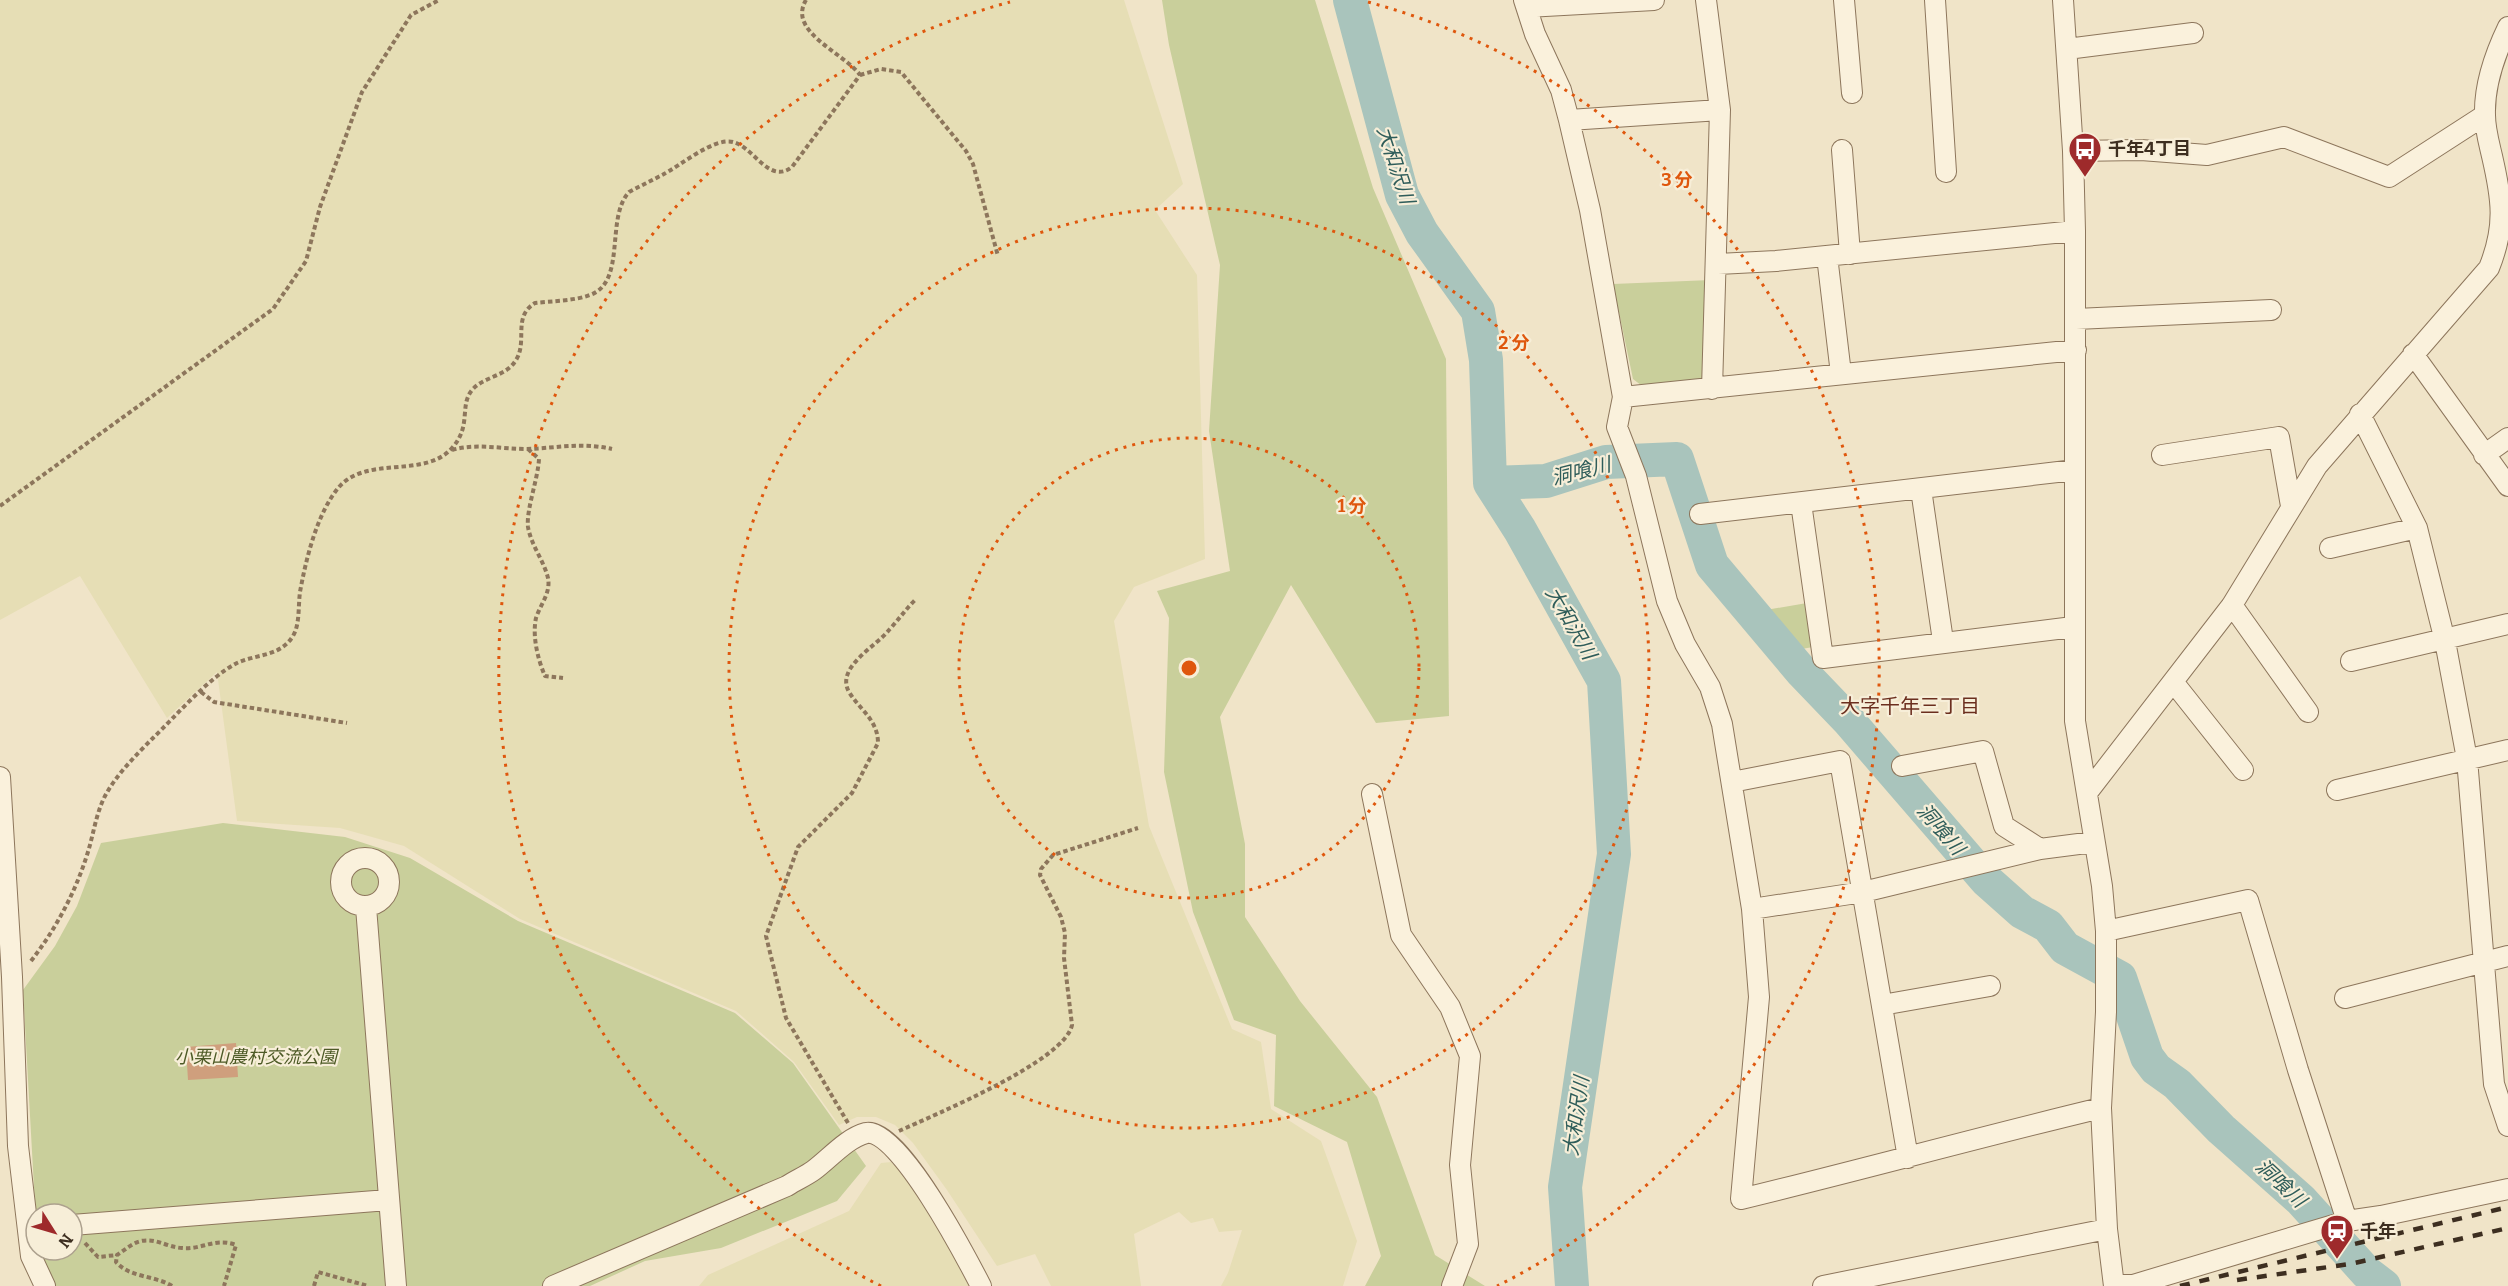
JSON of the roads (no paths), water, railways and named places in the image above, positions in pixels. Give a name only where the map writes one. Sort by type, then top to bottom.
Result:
[{"type":"street","points":[[1646,0],[1525,3],[1561,90],[1590,210],[1623,397],[1617,427],[1636,476],[1668,601],[1685,645],[1710,687],[1722,724],[1752,909],[1760,997],[1741,1199],[1908,1158],[1973,1138],[2101,1108]]},
{"type":"street","points":[[1706,0],[1720,110],[1718,264],[1712,389]]},
{"type":"street","points":[[1844,0],[1852,93]]},
{"type":"street","points":[[1935,0],[1946,172]]},
{"type":"street","points":[[2062,0],[2073,151],[2075,231],[2073,627],[2075,722],[2106,931],[2106,1012],[2101,1108],[2107,1229],[2114,1286],[2133,1285],[2347,1221],[2508,1189]]},
{"type":"street","points":[[2087,793],[2137,724],[2174,682],[2232,605],[2317,466],[2489,268],[2497,248],[2503,205],[2485,115],[2494,62],[2508,27]]},
{"type":"street","points":[[2067,50],[2193,33]]},
{"type":"street","points":[[1569,120],[1720,110]]},
{"type":"street","points":[[2073,151],[2141,150],[2207,155],[2284,137],[2389,177],[2485,115]]},
{"type":"street","points":[[1842,150],[1850,254]]},
{"type":"street","points":[[1718,264],[1850,254],[2075,231]]},
{"type":"street","points":[[1827,256],[1841,374]]},
{"type":"street","points":[[2076,319],[2271,310]]},
{"type":"street","points":[[1623,397],[2076,350]]},
{"type":"street","points":[[2413,354],[2508,486]]},
{"type":"street","points":[[2360,414],[2417,528],[2445,641],[2468,759],[2494,1083],[2507,1115]]},
{"type":"street","points":[[2162,455],[2279,437],[2291,506]]},
{"type":"street","points":[[2484,455],[2508,438]]},
{"type":"street","points":[[1701,514],[2075,470]]},
{"type":"street","points":[[1921,489],[1943,641]]},
{"type":"street","points":[[1801,503],[1823,658],[1943,641],[2073,627]]},
{"type":"street","points":[[2330,548],[2417,528]]},
{"type":"street","points":[[2232,605],[2308,712]]},
{"type":"street","points":[[2351,661],[2445,641],[2508,624]]},
{"type":"street","points":[[2174,682],[2243,770]]},
{"type":"street","points":[[2337,790],[2508,750]]},
{"type":"street","points":[[1902,766],[1983,751],[2004,826],[2040,849]]},
{"type":"street","points":[[1732,783],[1840,760],[1908,1158]]},
{"type":"street","points":[[0,777],[12,977],[9,1142],[25,1202]]},
{"type":"street","points":[[1372,794],[1401,935],[1450,1007],[1470,1056],[1460,1165],[1468,1244],[1452,1286]]},
{"type":"street","points":[[1752,909],[1863,892],[2040,849],[2094,842]]},
{"type":"street","points":[[2106,931],[2248,900],[2298,1070],[2347,1221]]},
{"type":"street","points":[[366,907],[396,1286]]},
{"type":"street","points":[[2345,998],[2508,956]]},
{"type":"street","points":[[1882,1005],[1990,986]]},
{"type":"street","points":[[553,1286],[787,1186],[812,1172],[855,1137],[870,1132],[885,1138],[930,1196],[981,1286]]},
{"type":"street","points":[[84,1230],[388,1200]]},
{"type":"street","points":[[1823,1286],[2107,1229]]},
{"type":"street","points":[[35,1262],[45,1286]]},
{"type":"waterway","name":"大和沢川","points":[[1350,0],[1402,195],[1422,233],[1478,311],[1486,360],[1490,483],[1520,530],[1604,681],[1614,854],[1565,1187],[1572,1286]]},
{"type":"waterway","name":"洞喰川","points":[[1490,483],[1546,481],[1606,462],[1677,459],[1712,565],[1802,672],[1848,720],[1986,880],[2022,912],[2048,926],[2065,948],[2120,978],[2147,1057],[2156,1069],[2177,1084],[2221,1129],[2301,1200],[2367,1273],[2384,1286]]},
{"type":"railway","points":[[2180,1286],[2508,1207]]},
{"type":"railway","points":[[2237,1280],[2350,1264],[2508,1228]]},
{"type":"place","name":"千年4丁目","points":[[2085,178]]},
{"type":"place","name":"千年","points":[[2337,1260]]},
{"type":"district","name":"大字千年三丁目","points":[[1910,706]]},
{"type":"park label","name":"小栗山農村交流公園","points":[[256,1057]]}]
